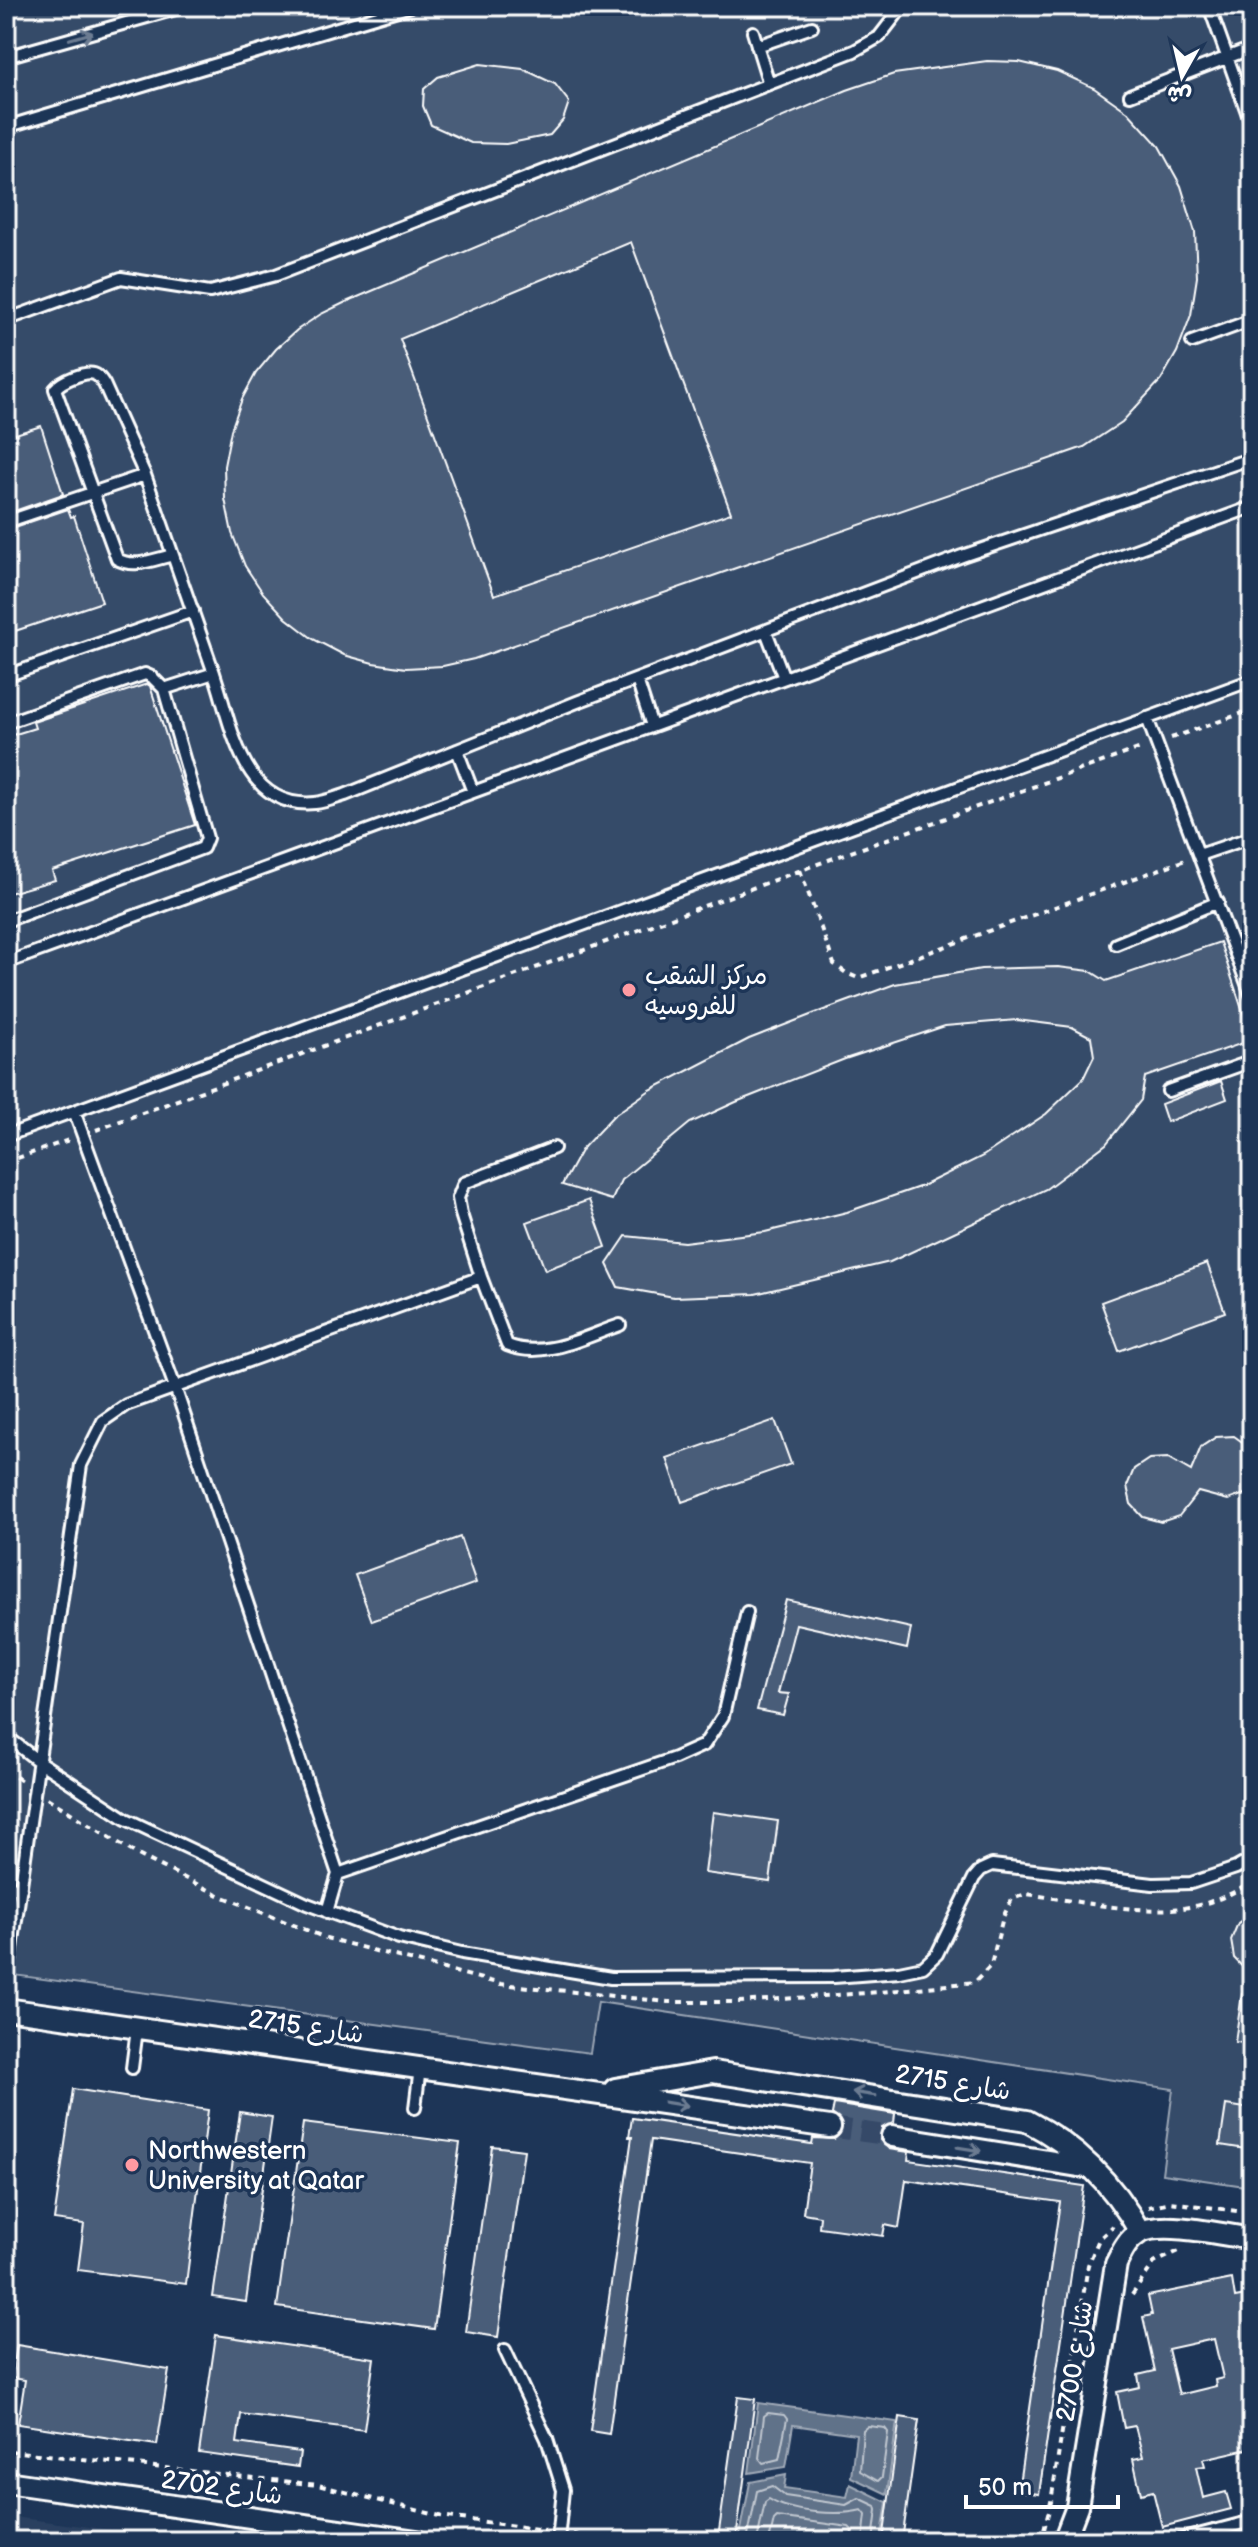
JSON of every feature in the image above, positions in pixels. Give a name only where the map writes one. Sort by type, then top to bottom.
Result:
[{"type":"street","name":"شارع 2715","points":[[6,2009],[830,2127]]},
{"type":"street","name":"شارع 2715","points":[[599,2093],[713,2072],[1027,2121],[1095,2169],[1128,2211],[1140,2232]]},
{"type":"street","points":[[809,2124],[813,2087]]},
{"type":"street","points":[[915,2102],[901,2138],[1095,2169]]},
{"type":"street","points":[[1140,2232],[1167,2227],[1252,2239]]},
{"type":"street","name":"شارع 2700","points":[[1080,2541],[1116,2264],[1126,2244],[1140,2232]]},
{"type":"street","name":"شارع 2702","points":[[10,2482],[417,2541]]},
{"type":"street","name":"شارع 2700","points":[[1064,2541],[1085,2511]]},
{"type":"lane","points":[[6,127],[411,6]]},
{"type":"lane","points":[[6,320],[121,278],[210,292],[276,275],[854,51],[879,37],[903,6]]},
{"type":"lane","points":[[1209,6],[1252,126]]},
{"type":"lane","points":[[6,57],[182,7]]},
{"type":"lane","points":[[757,46],[812,27]]},
{"type":"lane","points":[[753,32],[769,84]]},
{"type":"lane","points":[[1130,95],[1252,48]]},
{"type":"lane","points":[[1192,342],[1252,320]]},
{"type":"lane","points":[[173,555],[134,564],[117,559],[55,389],[59,383],[91,373],[99,375],[145,475],[193,611],[248,772],[265,791],[288,801],[314,803],[345,795],[962,556],[1252,458]]},
{"type":"lane","points":[[6,522],[145,475]]},
{"type":"lane","points":[[6,963],[1252,507]]},
{"type":"lane","points":[[6,676],[193,611]]},
{"type":"lane","points":[[766,631],[784,678]]},
{"type":"lane","points":[[164,689],[214,673]]},
{"type":"lane","points":[[6,723],[145,674],[152,677],[164,689],[207,844],[6,921]]},
{"type":"lane","points":[[637,680],[652,726]]},
{"type":"lane","points":[[6,1136],[1252,680]]},
{"type":"lane","points":[[1147,718],[1252,997]]},
{"type":"lane","points":[[457,750],[473,792]]},
{"type":"lane","points":[[1199,855],[1252,837]]},
{"type":"lane","points":[[1116,944],[1218,902]]},
{"type":"lane","points":[[1168,1091],[1252,1061]]},
{"type":"lane","points":[[74,1111],[175,1387],[338,1874],[327,1912]]},
{"type":"lane","points":[[554,1148],[464,1183],[458,1198],[481,1277],[507,1345],[523,1352],[543,1351],[620,1325]]},
{"type":"lane","points":[[6,1990],[81,1465],[103,1421],[126,1405],[481,1277]]},
{"type":"lane","points":[[338,1874],[675,1758],[704,1745],[723,1716],[747,1612]]},
{"type":"lane","points":[[6,1736],[126,1819],[327,1912],[424,1944],[611,1978],[834,1977],[899,1972],[923,1967],[937,1954],[974,1878],[992,1865],[1153,1884],[1191,1883],[1236,1868],[1252,1859]]},
{"type":"lane","points":[[6,1886],[21,1889]]},
{"type":"lane","points":[[132,2068],[137,2029]]},
{"type":"lane","points":[[415,2108],[420,2068]]},
{"type":"lane","points":[[505,2350],[547,2439],[563,2490],[559,2536]]},
{"type":"lane","points":[[1175,2541],[1252,2521]]},
{"type":"path","points":[[6,1162],[800,870],[1252,710]]},
{"type":"path","points":[[800,870],[834,964],[858,978],[1199,855]]},
{"type":"path","points":[[6,1770],[34,1791],[151,1862],[221,1896],[326,1938],[501,1984],[668,2002],[739,2002],[975,1982],[991,1965],[1003,1917],[1012,1899],[1026,1894],[1144,1909],[1170,1909],[1210,1902],[1252,1883]]},
{"type":"path","points":[[1131,2298],[1137,2284],[1154,2263],[1181,2249],[1195,2249]]},
{"type":"path","points":[[6,2403],[10,2451],[318,2485],[440,2516],[609,2541]]},
{"type":"path","points":[[1085,2511],[1093,2541]]},
{"type":"shaded area","name":"مركز الشقب للفروسيه","points":[[6,6],[1252,6],[1252,2187],[1162,2174],[1173,2089],[598,2002],[590,2053],[6,1974]]},
{"type":"shaded area","points":[[6,2516],[193,2541],[6,2541]]},
{"type":"water","points":[[758,2403],[897,2422],[887,2494],[851,2477],[856,2434],[793,2425],[786,2467],[749,2473]]},
{"type":"water","points":[[786,2475],[784,2488],[847,2497],[850,2484],[887,2502],[881,2541],[739,2541],[750,2482]]},
{"type":"building","points":[[987,61],[1019,62],[1057,71],[1094,88],[1128,112],[1159,146],[1181,186],[1195,232],[1197,277],[1191,315],[1177,352],[1161,380],[1122,422],[1084,447],[474,659],[443,666],[406,668],[344,655],[313,639],[286,618],[263,593],[245,566],[232,533],[225,499],[224,466],[231,430],[242,399],[256,373],[297,330],[346,302],[847,90],[894,74]],"holes":[[[631,242],[731,513],[494,595],[400,339]]]},
{"type":"building","points":[[480,64],[523,69],[555,84],[569,102],[563,120],[550,135],[506,144],[471,143],[431,125],[423,106],[424,89],[438,77]]},
{"type":"building","points":[[41,426],[63,494],[6,514],[6,437]]},
{"type":"building","points":[[68,509],[71,517],[74,516],[102,602],[6,634],[6,530]]},
{"type":"building","points":[[147,684],[195,825],[52,871],[55,880],[6,894],[6,737],[35,728],[33,722]]},
{"type":"building","points":[[1220,942],[1252,1040],[1145,1077],[1141,1100],[1106,1144],[1046,1189],[890,1262],[755,1294],[674,1297],[618,1287],[607,1264],[626,1236],[684,1242],[765,1232],[847,1212],[922,1186],[983,1156],[1046,1114],[1083,1079],[1094,1056],[1091,1037],[1072,1027],[1017,1020],[945,1026],[845,1059],[690,1123],[621,1180],[612,1200],[562,1185],[582,1149],[613,1116],[650,1090],[749,1039],[813,1014],[895,984],[981,969],[1058,967],[1090,971],[1106,981]]},
{"type":"building","points":[[1221,1081],[1227,1099],[1167,1122],[1161,1104]]},
{"type":"building","points":[[589,1200],[606,1247],[545,1270],[527,1222]]},
{"type":"building","points":[[1207,1263],[1225,1312],[1119,1351],[1101,1302]]},
{"type":"building","points":[[775,1420],[791,1464],[682,1502],[667,1458]]},
{"type":"building","points":[[1234,1436],[1252,1449],[1252,1486],[1245,1494],[1228,1500],[1198,1492],[1179,1516],[1161,1522],[1143,1517],[1131,1504],[1127,1486],[1134,1469],[1149,1459],[1168,1458],[1191,1471],[1201,1447],[1216,1437]]},
{"type":"building","points":[[460,1537],[476,1583],[372,1621],[355,1575]]},
{"type":"building","points":[[786,1600],[911,1628],[907,1649],[796,1624],[778,1693],[789,1694],[783,1715],[757,1710]]},
{"type":"building","points":[[713,1812],[778,1821],[770,1882],[705,1873]]},
{"type":"building","points":[[1252,1913],[1252,1977],[1234,1958],[1231,1940],[1238,1923]]},
{"type":"building","points":[[1242,1994],[1252,1995],[1252,2044],[1235,2042]]},
{"type":"building","name":"Northwestern University at Qatar","points":[[73,2089],[208,2110],[186,2284],[78,2270],[84,2224],[54,2220]]},
{"type":"building","points":[[834,2104],[895,2114],[894,2123],[882,2128],[880,2140],[889,2149],[909,2152],[908,2160],[1084,2186],[1039,2494],[1018,2491],[1060,2202],[906,2180],[899,2228],[885,2225],[883,2236],[819,2227],[820,2216],[803,2213],[810,2163],[651,2140],[609,2434],[590,2431],[632,2137],[629,2137],[632,2118],[812,2144],[813,2138],[834,2139],[841,2134],[842,2123],[832,2114]]},
{"type":"building","points":[[1226,2105],[1252,2109],[1252,2150],[1220,2145]]},
{"type":"building","points":[[240,2112],[272,2117],[246,2302],[213,2297]]},
{"type":"building","points":[[303,2123],[460,2143],[434,2329],[277,2307]]},
{"type":"building","points":[[492,2146],[524,2150],[498,2337],[466,2332]]},
{"type":"building","points":[[1232,2279],[1235,2298],[1246,2296],[1252,2326],[1252,2448],[1203,2459],[1205,2466],[1196,2467],[1203,2498],[1226,2492],[1231,2509],[1162,2527],[1153,2491],[1141,2494],[1133,2459],[1143,2457],[1135,2426],[1124,2428],[1117,2392],[1140,2387],[1138,2375],[1155,2371],[1143,2317],[1152,2315],[1148,2296]],"holes":[[[1214,2339],[1223,2378],[1215,2380],[1216,2386],[1179,2395],[1168,2349]]]},
{"type":"building","points":[[216,2335],[374,2358],[364,2430],[241,2414],[237,2443],[300,2452],[298,2467],[199,2453]]},
{"type":"building","points":[[17,2345],[169,2370],[157,2445],[18,2424],[25,2380],[12,2378]]},
{"type":"building","points":[[738,2397],[755,2399],[736,2540],[718,2538]]},
{"type":"building","points":[[900,2417],[919,2420],[902,2541],[883,2541]]},
{"type":"tunnel","points":[[830,2127],[892,2136]]},
{"type":"place","name":"مركز الشقب للفروسيه","points":[[629,990]]},
{"type":"place","name":"Northwestern University at Qatar","points":[[132,2165]]}]
